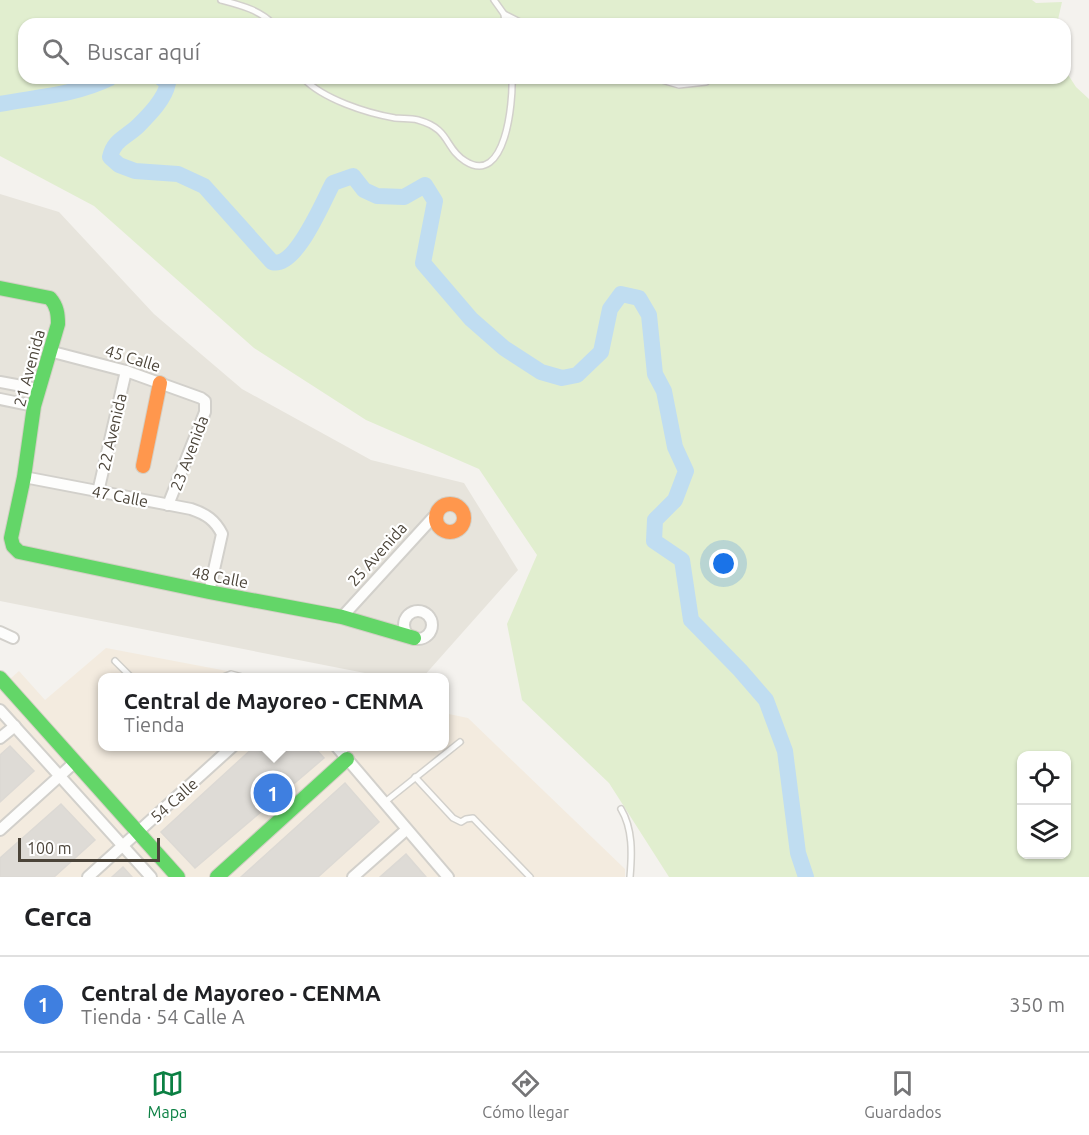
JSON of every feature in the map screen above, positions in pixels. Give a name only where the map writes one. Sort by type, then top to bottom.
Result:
[{"type":"street","name":"21 Avenida","points":[[0,288],[50,298],[58,310],[58,324],[34,406],[24,477],[11,538],[13,546],[19,552]]},
{"type":"street","name":"45 Calle","points":[[49,351],[126,371],[204,401]]},
{"type":"street","name":"22 Avenida","points":[[98,492],[126,371]]},
{"type":"street","points":[[0,382],[38,389]]},
{"type":"street","points":[[143,466],[160,383]]},
{"type":"street","points":[[0,399],[34,406]]},
{"type":"street","name":"23 Avenida","points":[[168,505],[205,412],[204,401]]},
{"type":"street","name":"47 Calle","points":[[24,477],[205,514],[214,521],[222,534],[208,592]]},
{"type":"street","name":"25 Avenida","points":[[342,617],[438,512]]},
{"type":"street","name":"48 Calle","points":[[19,552],[208,592],[342,617],[414,638]]},
{"type":"street","points":[[0,632],[13,638]]},
{"type":"street","points":[[0,678],[178,877]]},
{"type":"street","points":[[0,710],[151,877]]},
{"type":"street","points":[[0,738],[15,726]]},
{"type":"street","name":"54 Calle","points":[[88,877],[228,751]]},
{"type":"street","points":[[339,751],[448,877]]},
{"type":"street","points":[[217,877],[346,759]]},
{"type":"street","points":[[0,830],[74,763]]},
{"type":"street","points":[[353,877],[406,830]]},
{"type":"lane","points":[[221,0],[242,5],[265,18]]},
{"type":"lane","points":[[494,0],[504,14],[512,18]]},
{"type":"lane","points":[[504,14],[504,18]]},
{"type":"lane","points":[[309,84],[317,91],[356,107],[394,118],[416,119],[440,129],[456,153],[466,162],[480,166],[490,162],[500,151],[507,128],[511,84]]},
{"type":"lane","points":[[115,661],[127,673]]},
{"type":"lane","points":[[449,751],[460,742]]},
{"type":"lane","points":[[384,803],[448,751]]},
{"type":"lane","points":[[415,777],[453,818],[460,822],[473,818],[530,877]]},
{"type":"lane","points":[[621,808],[627,820],[632,853],[630,877]]},
{"type":"shaded area","points":[[0,194],[59,212],[154,314],[242,389],[371,460],[464,483],[518,570],[427,673],[365,673],[0,601]]},
{"type":"shaded area","points":[[106,648],[238,673],[98,673],[98,751],[449,751],[449,714],[468,718],[625,869],[625,877],[0,877],[0,688],[19,671],[45,700]]},
{"type":"green space","points":[[0,0],[1032,0],[1036,3],[1062,2],[1058,18],[18,18],[18,84],[1071,84],[1071,79],[1089,99],[1089,877],[669,877],[609,783],[522,700],[507,624],[537,555],[479,469],[366,420],[254,348],[94,206],[0,156]]},
{"type":"building","points":[[10,746],[34,771],[0,802],[0,755]]},
{"type":"building","points":[[250,751],[318,751],[324,758],[195,868],[161,832]]},
{"type":"building","points":[[345,783],[379,822],[318,877],[241,877]]},
{"type":"building","points":[[61,804],[95,840],[54,877],[0,877],[0,858]]},
{"type":"building","points":[[406,854],[426,877],[380,877]]},
{"type":"building","points":[[123,867],[132,877],[112,877]]},
{"type":"waterway","points":[[0,104],[70,92],[97,84]]},
{"type":"waterway","points":[[168,84],[152,112],[117,143],[110,157],[119,165],[135,171],[178,174],[204,186],[272,262],[281,261],[299,245],[316,218],[333,183],[353,176],[364,190],[377,196],[404,197],[425,185],[435,201],[423,263],[471,319],[504,348],[541,372],[562,378],[577,375],[601,352],[610,309],[621,294],[639,298],[649,315],[655,374],[664,391],[675,447],[686,471],[675,500],[655,520],[654,541],[682,560],[691,620],[766,700],[785,751],[798,853],[806,877]]},
{"type":"traffic: fast","points":[[0,288],[50,298],[56,307],[58,317],[58,324],[34,406],[24,477],[11,538],[13,546],[19,552],[342,617],[414,638]]},
{"type":"traffic: fast","points":[[0,678],[178,877]]},
{"type":"traffic: fast","points":[[217,877],[347,759]]},
{"type":"traffic: slow","points":[[143,466],[160,383]]},
{"type":"traffic: slow","points":[[450,504],[460,508],[464,518],[460,528],[450,532],[440,528],[436,518],[440,508],[450,504]]},
{"type":"place","name":"Central de Mayoreo - CENMA","points":[[273,793]]}]
